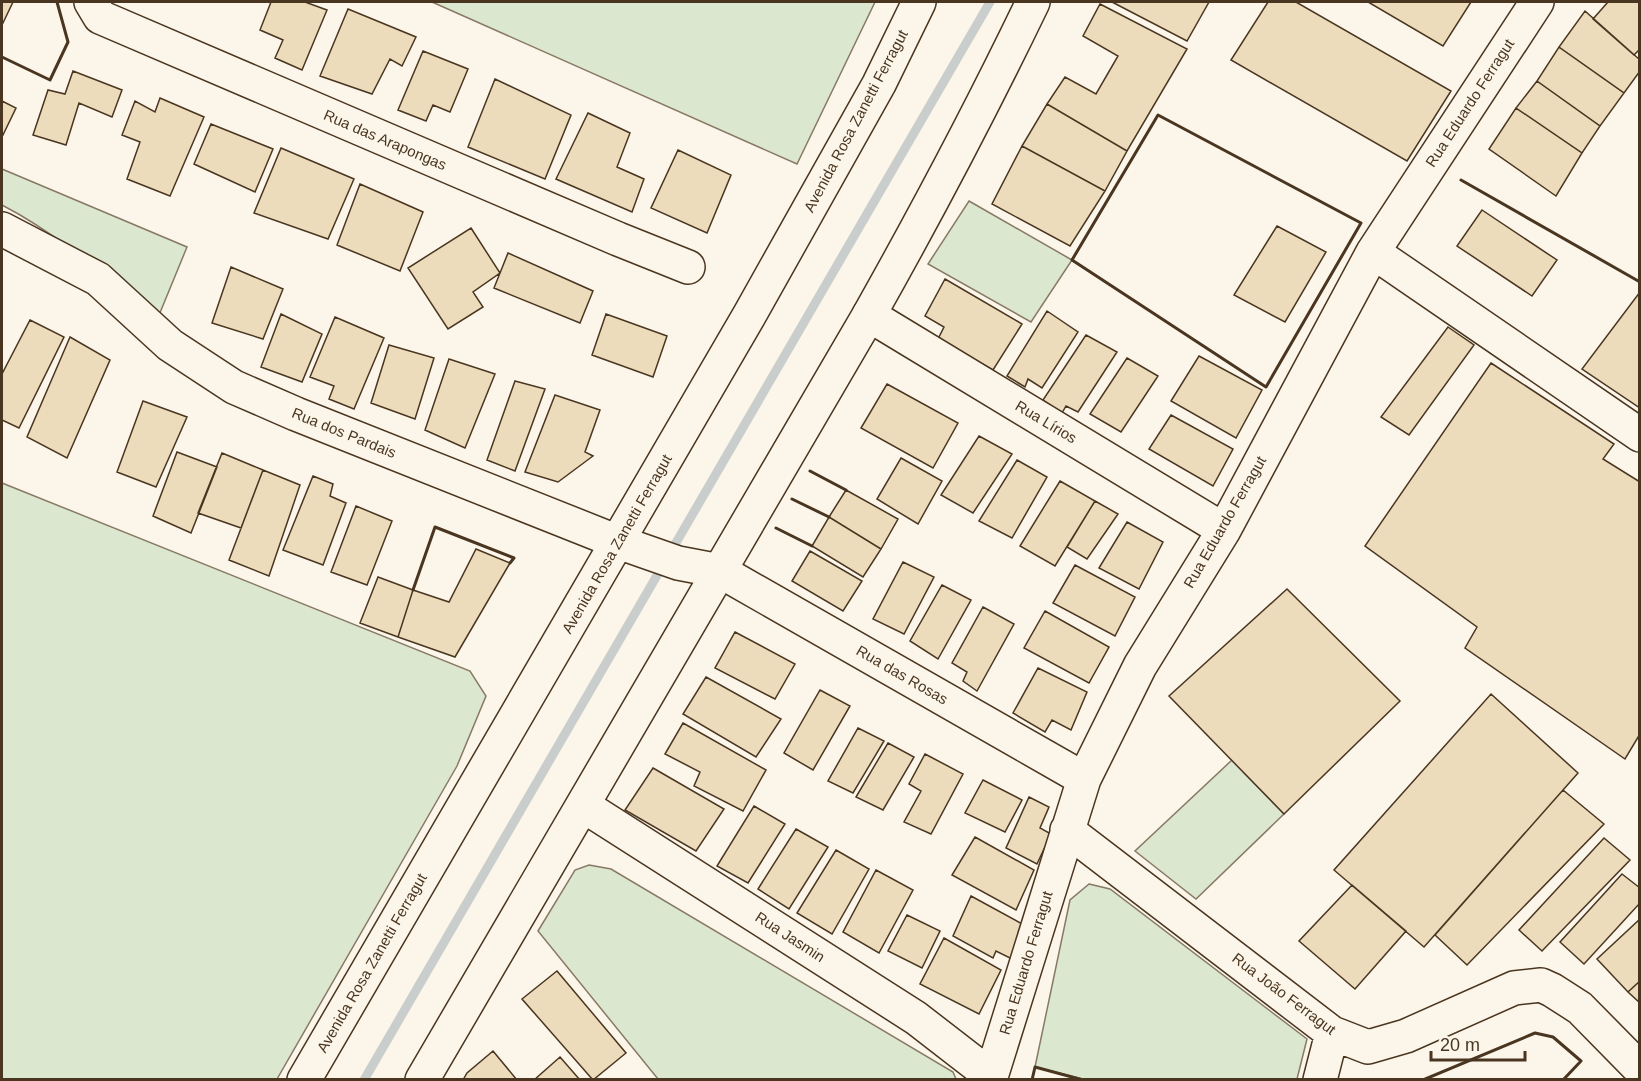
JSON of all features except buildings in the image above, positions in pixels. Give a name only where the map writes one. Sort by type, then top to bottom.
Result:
[{"type":"street","name":"Rua das Arapongas","points":[[91,2],[100,17],[607,235],[688,267]]},
{"type":"street","name":"Avenida Rosa Zanetti Ferragut","points":[[304,1080],[618,543],[879,84],[919,2]]},
{"type":"street","points":[[422,1080],[869,315],[939,190],[1033,2]]},
{"type":"street","name":"Rua Eduardo Ferragut","points":[[990,1078],[1084,779],[1140,666],[1224,530],[1373,252],[1537,2]]},
{"type":"street","name":"Rua dos Pardais","points":[[2,229],[98,279],[170,345],[234,387],[618,543],[678,563],[720,571]]},
{"type":"street","points":[[1373,252],[1640,435]]},
{"type":"street","name":"Rua Lírios","points":[[869,315],[1224,530]]},
{"type":"street","name":"Rua das Rosas","points":[[720,571],[1084,779]]},
{"type":"street","name":"Rua Jasmin","points":[[584,806],[916,1018],[990,1078]]},
{"type":"street","name":"Rua João Ferragut","points":[[1067,830],[1332,1033],[1368,1047],[1406,1036],[1514,988],[1541,985],[1580,1008],[1640,1069]]},
{"type":"street","points":[[1320,1080],[1332,1033]]},
{"type":"green space","points":[[432,2],[875,2],[797,164]]},
{"type":"green space","points":[[2,169],[187,247],[157,320],[63,243],[2,205]]},
{"type":"green space","points":[[969,201],[1072,260],[1031,322],[928,264]]},
{"type":"green space","points":[[2,483],[470,671],[486,696],[457,766],[277,1079],[2,1079]]},
{"type":"green space","points":[[1232,760],[1284,814],[1196,899],[1135,851]]},
{"type":"green space","points":[[589,865],[611,869],[953,1072],[956,1079],[658,1079],[538,931],[575,870]]},
{"type":"green space","points":[[1089,884],[1110,889],[1307,1039],[1297,1079],[1083,1079],[1035,1067],[1070,900]]},
{"type":"waterway","points":[[364,1080],[990,2]]},
{"type":"wall","points":[[2,57],[50,80],[68,42],[57,2]]},
{"type":"wall","points":[[1158,115],[1361,223],[1266,387],[1072,260],[1158,115]]},
{"type":"wall","points":[[1461,180],[1640,282]]},
{"type":"wall","points":[[810,471],[846,490]]},
{"type":"wall","points":[[792,499],[829,517]]},
{"type":"wall","points":[[413,590],[435,527],[514,558],[510,563]]},
{"type":"wall","points":[[776,528],[812,546]]},
{"type":"wall","points":[[1423,1080],[1535,1033],[1553,1037],[1581,1061],[1563,1080]]},
{"type":"wall","points":[[1032,1080],[1035,1067],[1083,1080]]}]
